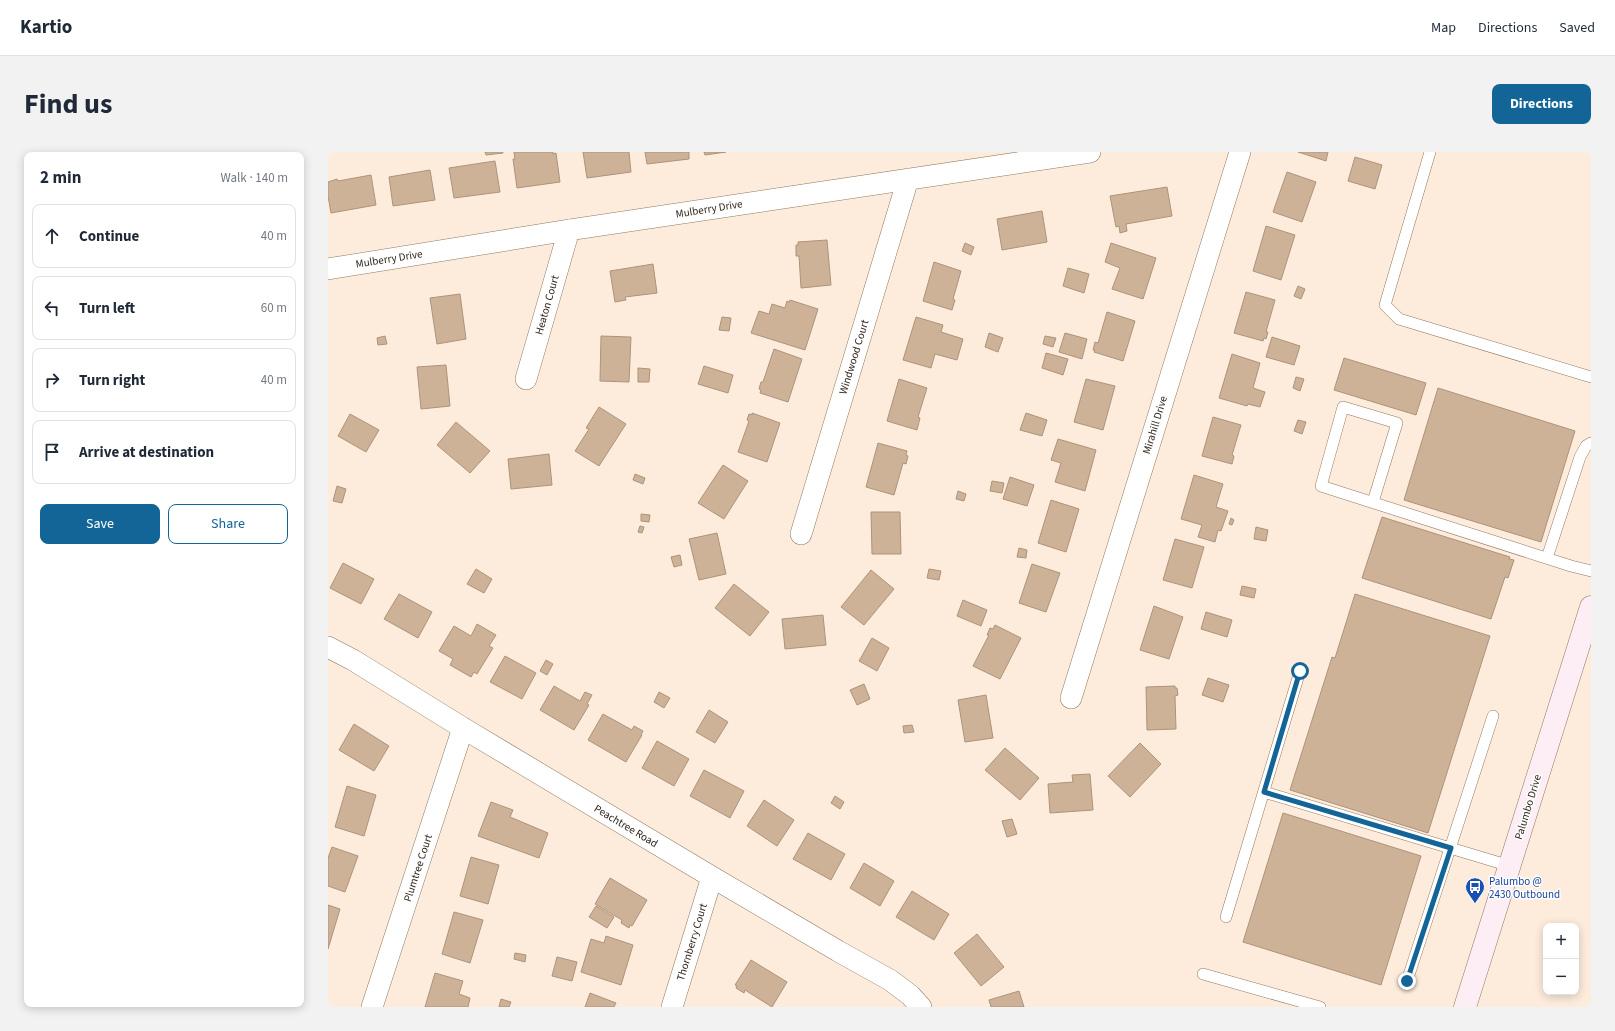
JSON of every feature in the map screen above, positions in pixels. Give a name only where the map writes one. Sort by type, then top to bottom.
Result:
[{"type":"street","name":"Mulberry Drive","points":[[328,269],[569,230],[1090,152]]},
{"type":"street","name":"Mirahill Drive","points":[[1071,698],[1240,152]]},
{"type":"street","name":"Windwood Court","points":[[801,534],[908,179]]},
{"type":"street","name":"Heaton Court","points":[[526,379],[569,230]]},
{"type":"street","name":"Palumbo Drive","points":[[1465,1007],[1510,866],[1585,649],[1591,607]]},
{"type":"street","name":"Peachtree Road","points":[[328,647],[353,660],[712,878],[890,980],[910,995],[921,1007]]},
{"type":"street","name":"Plumtree Court","points":[[372,1007],[463,728]]},
{"type":"street","name":"Thornberry Court","points":[[672,1007],[712,878]]},
{"type":"lane","points":[[1430,152],[1386,306],[1399,319],[1591,377]]},
{"type":"lane","points":[[1373,502],[1396,423],[1343,407],[1320,486],[1571,566],[1591,571]]},
{"type":"lane","points":[[1547,558],[1580,457],[1586,446],[1591,443]]},
{"type":"lane","points":[[1226,917],[1300,671]]},
{"type":"lane","points":[[1407,981],[1493,716]]},
{"type":"lane","points":[[1264,792],[1510,866]]},
{"type":"lane","points":[[1203,974],[1320,1007]]},
{"type":"building","points":[[485,152],[503,152],[503,153],[486,155]]},
{"type":"building","points":[[514,152],[556,153],[560,182],[517,188],[513,159],[515,159]]},
{"type":"building","points":[[583,152],[629,152],[631,172],[587,178]]},
{"type":"building","points":[[645,152],[689,152],[689,159],[647,164]]},
{"type":"building","points":[[704,152],[726,152],[705,155]]},
{"type":"building","points":[[1298,152],[1328,152],[1326,161]]},
{"type":"building","points":[[1355,157],[1382,165],[1375,189],[1348,181]]},
{"type":"building","points":[[495,161],[500,192],[454,198],[449,168]]},
{"type":"building","points":[[430,170],[435,200],[393,206],[389,177]]},
{"type":"building","points":[[1287,172],[1316,182],[1302,222],[1273,212]]},
{"type":"building","points":[[371,175],[376,205],[331,213],[328,196],[328,182],[337,179],[338,181]]},
{"type":"building","points":[[1167,187],[1172,216],[1126,224],[1127,231],[1120,233],[1119,226],[1116,227],[1110,196]]},
{"type":"building","points":[[1042,211],[1047,242],[1002,250],[997,219]]},
{"type":"building","points":[[1266,226],[1295,235],[1281,280],[1253,271]]},
{"type":"building","points":[[827,240],[831,285],[801,288],[799,256],[796,256],[796,245],[798,245],[798,242]]},
{"type":"building","points":[[965,243],[974,247],[971,255],[962,251]]},
{"type":"building","points":[[1111,243],[1156,258],[1143,299],[1112,289],[1120,268],[1105,262]]},
{"type":"building","points":[[934,262],[961,271],[953,299],[955,300],[952,310],[923,301]]},
{"type":"building","points":[[653,264],[657,293],[625,297],[626,300],[615,302],[610,271]]},
{"type":"building","points":[[1068,268],[1089,274],[1084,293],[1063,286]]},
{"type":"building","points":[[1298,286],[1305,289],[1301,299],[1294,296]]},
{"type":"building","points":[[1246,292],[1275,300],[1266,332],[1268,332],[1266,339],[1264,338],[1263,341],[1234,333]]},
{"type":"building","points":[[460,294],[466,339],[437,344],[430,298]]},
{"type":"building","points":[[790,300],[818,309],[805,350],[751,333],[759,311],[769,314],[772,304],[785,308],[787,301],[789,302]]},
{"type":"building","points":[[1107,312],[1135,321],[1123,361],[1094,352],[1095,350],[1093,350],[1095,342],[1098,343]]},
{"type":"building","points":[[722,317],[731,318],[729,331],[719,330]]},
{"type":"building","points":[[916,317],[943,325],[941,332],[963,339],[957,360],[935,354],[931,368],[903,360]]},
{"type":"building","points":[[989,333],[1003,338],[998,352],[985,347]]},
{"type":"building","points":[[1065,333],[1087,339],[1082,359],[1059,352]]},
{"type":"building","points":[[385,336],[387,344],[378,345],[377,338]]},
{"type":"building","points":[[601,336],[631,337],[629,382],[600,381]]},
{"type":"building","points":[[1045,336],[1056,338],[1053,347],[1043,344]]},
{"type":"building","points":[[1272,337],[1300,346],[1294,365],[1266,357]]},
{"type":"building","points":[[774,349],[802,359],[788,402],[760,393],[761,390],[759,389],[761,382],[763,382]]},
{"type":"building","points":[[1046,353],[1068,359],[1063,375],[1042,368]]},
{"type":"building","points":[[1232,354],[1260,363],[1253,388],[1265,392],[1260,407],[1248,404],[1247,406],[1219,398]]},
{"type":"building","points":[[1344,358],[1426,383],[1416,415],[1334,390]]},
{"type":"building","points":[[446,365],[450,406],[421,409],[417,367]]},
{"type":"building","points":[[704,366],[733,375],[728,393],[698,384]]},
{"type":"building","points":[[638,368],[650,369],[649,382],[638,382]]},
{"type":"building","points":[[1296,377],[1304,379],[1300,391],[1293,388]]},
{"type":"building","points":[[899,379],[927,388],[918,417],[920,418],[917,430],[887,421]]},
{"type":"building","points":[[1086,379],[1115,386],[1103,430],[1074,422]]},
{"type":"building","points":[[1438,388],[1575,431],[1541,542],[1404,500]]},
{"type":"building","points":[[599,407],[626,424],[599,466],[575,451],[589,429],[586,428]]},
{"type":"building","points":[[752,413],[780,423],[767,462],[738,452],[749,421],[747,420],[749,414],[752,415]]},
{"type":"building","points":[[1026,413],[1047,420],[1042,436],[1020,430]]},
{"type":"building","points":[[350,414],[379,430],[366,452],[338,436]]},
{"type":"building","points":[[1213,417],[1241,425],[1232,455],[1234,456],[1232,464],[1202,456]]},
{"type":"building","points":[[1298,420],[1306,422],[1302,434],[1294,431]]},
{"type":"building","points":[[456,422],[490,451],[470,473],[437,445]]},
{"type":"building","points":[[1058,439],[1096,450],[1085,491],[1055,482],[1061,463],[1051,460]]},
{"type":"building","points":[[878,443],[907,451],[906,455],[908,456],[906,464],[903,463],[894,495],[866,487]]},
{"type":"building","points":[[549,454],[552,485],[511,489],[508,459]]},
{"type":"building","points":[[723,465],[748,481],[724,519],[698,503]]},
{"type":"building","points":[[635,474],[645,478],[643,484],[633,480]]},
{"type":"building","points":[[1194,475],[1223,484],[1216,507],[1228,511],[1221,531],[1218,530],[1215,542],[1198,537],[1202,525],[1181,519]]},
{"type":"building","points":[[1010,477],[1034,485],[1027,506],[1003,499]]},
{"type":"building","points":[[992,481],[1004,483],[1002,493],[990,491]]},
{"type":"building","points":[[337,486],[346,489],[342,503],[333,501]]},
{"type":"building","points":[[958,491],[966,494],[964,501],[956,499]]},
{"type":"building","points":[[1051,500],[1079,509],[1066,552],[1038,543]]},
{"type":"building","points":[[871,512],[900,512],[901,554],[872,554]]},
{"type":"building","points":[[641,514],[650,515],[649,522],[641,521]]},
{"type":"building","points":[[1382,517],[1510,557],[1509,559],[1514,560],[1508,578],[1505,577],[1491,619],[1362,578]]},
{"type":"building","points":[[1231,518],[1234,520],[1232,525],[1229,524]]},
{"type":"building","points":[[640,526],[644,527],[642,533],[638,532]]},
{"type":"building","points":[[1256,527],[1268,530],[1266,541],[1254,539]]},
{"type":"building","points":[[717,533],[726,574],[699,580],[689,539]]},
{"type":"building","points":[[1175,539],[1204,547],[1192,588],[1163,580]]},
{"type":"building","points":[[1019,548],[1027,550],[1026,558],[1017,557]]},
{"type":"building","points":[[680,555],[682,565],[674,567],[671,557]]},
{"type":"building","points":[[343,563],[374,579],[361,604],[330,588]]},
{"type":"building","points":[[1032,564],[1060,573],[1046,612],[1019,603]]},
{"type":"building","points":[[476,569],[492,579],[484,593],[467,584]]},
{"type":"building","points":[[929,569],[941,571],[939,580],[927,578]]},
{"type":"building","points":[[871,570],[894,589],[864,625],[841,607]]},
{"type":"building","points":[[734,584],[769,612],[750,636],[715,608]]},
{"type":"building","points":[[1242,586],[1256,589],[1254,598],[1240,595]]},
{"type":"building","points":[[399,594],[432,612],[418,638],[384,619]]},
{"type":"building","points":[[1355,594],[1490,636],[1428,833],[1290,790],[1332,657],[1335,658]]},
{"type":"building","points":[[963,600],[987,610],[981,626],[957,616]]},
{"type":"building","points":[[1154,606],[1183,617],[1169,659],[1140,650]]},
{"type":"building","points":[[1206,612],[1232,620],[1227,637],[1201,629]]},
{"type":"building","points":[[823,615],[826,645],[785,649],[782,619]]},
{"type":"building","points":[[477,624],[496,635],[489,646],[493,648],[477,674],[474,672],[471,677],[450,665],[453,659],[439,651],[454,626],[471,636]]},
{"type":"building","points":[[995,625],[1021,638],[1000,679],[973,666],[989,635],[987,635],[990,628],[993,629]]},
{"type":"building","points":[[872,638],[889,648],[877,671],[859,661]]},
{"type":"building","points":[[505,656],[536,673],[522,699],[490,682]]},
{"type":"building","points":[[546,660],[553,664],[547,675],[540,671]]},
{"type":"building","points":[[1208,678],[1229,685],[1223,702],[1202,695]]},
{"type":"building","points":[[864,684],[870,699],[857,705],[850,690]]},
{"type":"building","points":[[554,686],[580,701],[585,692],[592,695],[587,704],[589,705],[574,730],[540,710]]},
{"type":"building","points":[[1175,686],[1175,688],[1177,688],[1178,695],[1175,696],[1176,729],[1147,730],[1146,687]]},
{"type":"building","points":[[659,692],[670,698],[664,708],[654,702]]},
{"type":"building","points":[[986,695],[993,738],[965,742],[958,700]]},
{"type":"building","points":[[709,710],[728,722],[715,743],[696,732]]},
{"type":"building","points":[[603,714],[632,730],[634,726],[643,731],[626,762],[588,740]]},
{"type":"building","points":[[354,724],[389,746],[374,771],[339,750]]},
{"type":"building","points":[[912,725],[914,732],[904,733],[903,726]]},
{"type":"building","points":[[657,741],[689,759],[674,786],[642,768]]},
{"type":"building","points":[[1140,743],[1161,764],[1130,797],[1108,776]]},
{"type":"building","points":[[1005,748],[1039,778],[1020,800],[985,770]]},
{"type":"building","points":[[704,770],[744,791],[730,818],[690,796]]},
{"type":"building","points":[[1090,774],[1093,810],[1050,813],[1048,784],[1073,782],[1072,775]]},
{"type":"building","points":[[347,786],[376,795],[364,836],[335,827]]},
{"type":"building","points":[[835,796],[844,802],[840,809],[831,803]]},
{"type":"building","points":[[764,800],[794,820],[777,846],[747,826]]},
{"type":"building","points":[[491,802],[513,810],[510,817],[548,833],[539,858],[478,836]]},
{"type":"building","points":[[1283,813],[1421,856],[1381,985],[1243,942]]},
{"type":"building","points":[[1012,819],[1017,834],[1007,837],[1002,821]]},
{"type":"building","points":[[808,833],[845,854],[831,880],[793,859]]},
{"type":"building","points":[[332,847],[358,856],[345,892],[328,886],[328,858]]},
{"type":"building","points":[[471,857],[499,865],[488,904],[460,896]]},
{"type":"building","points":[[864,863],[894,881],[880,906],[850,888]]},
{"type":"building","points":[[610,878],[647,900],[632,926],[630,925],[629,928],[621,923],[622,920],[595,904]]},
{"type":"building","points":[[912,891],[949,914],[934,940],[896,917]]},
{"type":"building","points":[[328,905],[340,909],[328,949]]},
{"type":"building","points":[[596,906],[614,917],[607,928],[589,917]]},
{"type":"building","points":[[454,912],[483,920],[470,963],[442,954]]},
{"type":"building","points":[[977,934],[1004,967],[981,986],[954,953]]},
{"type":"building","points":[[606,936],[633,945],[621,985],[581,972],[591,939],[604,943]]},
{"type":"building","points":[[515,953],[526,955],[525,962],[514,959]]},
{"type":"building","points":[[557,957],[577,962],[572,981],[552,976]]},
{"type":"building","points":[[751,960],[787,982],[772,1007],[745,990],[744,993],[736,988],[737,986],[735,985]]},
{"type":"building","points":[[435,973],[463,981],[459,994],[470,998],[468,1007],[425,1007]]},
{"type":"building","points":[[1019,991],[1024,1007],[991,1007],[989,1000]]},
{"type":"building","points":[[590,993],[616,1003],[614,1007],[585,1007]]},
{"type":"building","points":[[501,999],[511,1002],[509,1007],[499,1007]]},
{"type":"place","name":"Palumbo @ 2430 Outbound","points":[[1475,904]]},
{"type":"route","points":[[1300,671],[1264,792],[1451,848],[1407,981]]}]
